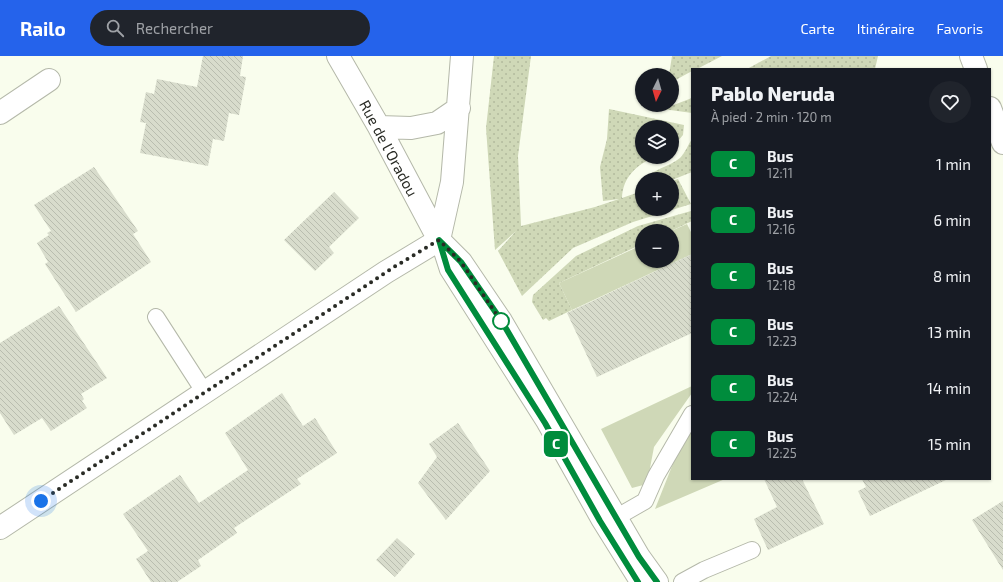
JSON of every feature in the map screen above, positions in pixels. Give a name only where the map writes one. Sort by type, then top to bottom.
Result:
[{"type":"street","name":"Rue de l'Oradou","points":[[338,56],[379,127],[439,240],[461,262],[501,320],[639,557],[657,582]]},
{"type":"street","points":[[1,525],[205,393],[403,261],[439,240],[452,182],[462,56]]},
{"type":"street","points":[[971,56],[976,68]]},
{"type":"street","points":[[0,113],[49,80]]},
{"type":"street","points":[[379,127],[411,128],[437,124],[459,108]]},
{"type":"street","points":[[991,111],[1003,143]]},
{"type":"lane","name":"Rue de l'Oradou","points":[[439,240],[448,270],[545,423],[600,521],[638,582]]},
{"type":"lane","points":[[156,317],[205,393]]},
{"type":"lane","points":[[617,517],[645,501],[656,476],[691,416]]},
{"type":"lane","points":[[682,582],[704,570],[752,550]]},
{"type":"green space","points":[[494,56],[531,56],[518,156],[521,226],[595,207],[619,199],[603,201],[600,167],[607,139],[609,109],[661,120],[635,120],[635,164],[642,164],[636,168],[628,178],[622,198],[635,193],[635,216],[652,216],[633,222],[573,248],[522,296],[498,251],[516,231],[495,250],[486,128]]},
{"type":"green space","points":[[672,56],[722,56],[699,68],[691,68],[691,72],[679,78],[679,68],[670,68]]},
{"type":"green space","points":[[771,56],[878,56],[875,68],[749,68]]},
{"type":"green space","points":[[691,98],[691,113],[679,111],[679,103]]},
{"type":"green space","points":[[679,124],[684,125],[683,135],[679,140]]},
{"type":"green space","points":[[691,141],[691,172],[679,177],[679,172],[653,172],[671,164],[679,164],[680,158]]},
{"type":"green space","points":[[679,181],[691,204],[679,208]]},
{"type":"green space","points":[[691,211],[691,221],[679,227],[679,224],[645,224],[673,216],[679,216],[679,214]]},
{"type":"green space","points":[[687,224],[691,232],[691,254],[679,260],[679,228]]},
{"type":"green space","points":[[635,227],[635,247],[559,283],[572,310],[549,321],[546,318],[543,320],[532,302],[533,295],[576,256]]},
{"type":"green space","points":[[635,248],[635,268],[662,268],[572,310],[559,283]]},
{"type":"green space","points":[[691,386],[691,394],[654,447],[647,484],[632,488],[601,429]]},
{"type":"green space","points":[[691,431],[691,480],[723,480],[655,509],[680,446]]},
{"type":"building","points":[[203,56],[243,56],[240,76],[246,77],[239,115],[229,113],[224,141],[213,139],[208,166],[140,153],[146,123],[140,122],[146,92],[154,94],[157,79],[197,87]]},
{"type":"building","points":[[94,167],[138,231],[133,234],[151,262],[76,312],[45,264],[48,262],[37,243],[49,235],[47,233],[51,231],[34,205]]},
{"type":"building","points":[[334,192],[359,218],[329,247],[334,253],[315,271],[284,240]]},
{"type":"building","points":[[691,254],[691,333],[597,377],[567,313],[662,268],[679,268],[679,260]]},
{"type":"building","points":[[59,306],[107,378],[81,394],[84,399],[82,401],[87,408],[51,431],[42,418],[14,435],[0,413],[0,343]]},
{"type":"building","points":[[282,393],[303,426],[315,418],[337,453],[297,479],[301,484],[234,528],[237,533],[198,560],[201,566],[177,582],[151,582],[136,559],[148,551],[123,514],[180,475],[199,503],[248,470],[225,433]]},
{"type":"building","points":[[458,423],[490,471],[446,520],[418,483],[437,457],[429,444]]},
{"type":"building","points":[[764,480],[802,480],[824,524],[768,550],[754,519],[777,507]]},
{"type":"building","points":[[862,480],[946,480],[870,516],[858,491],[866,487]]},
{"type":"building","points":[[1003,501],[1003,570],[972,520]]},
{"type":"building","points":[[397,538],[415,554],[395,577],[376,560]]},
{"type":"bus line","name":"C","points":[[638,582],[600,521],[545,423],[448,270],[439,240],[461,262],[501,320],[639,557],[657,582]]},
{"type":"route","points":[[41,501],[394,267],[439,240],[461,262],[501,321]]}]
